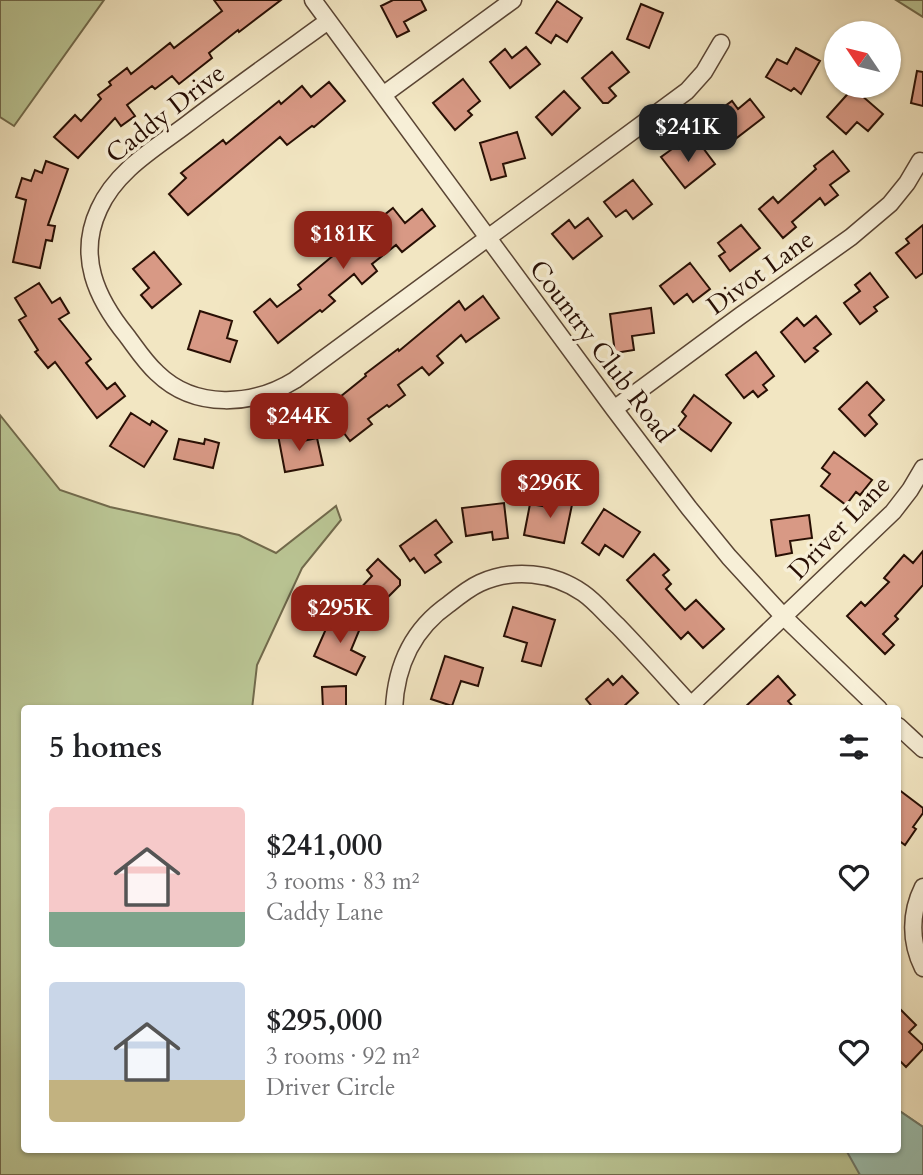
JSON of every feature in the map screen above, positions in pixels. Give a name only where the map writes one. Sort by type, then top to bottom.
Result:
[{"type":"street","name":"Country Club Road","points":[[313,0],[614,409],[721,547],[785,617],[875,705]]},
{"type":"street","points":[[383,95],[513,0]]},
{"type":"street","name":"Caddy Drive","points":[[328,21],[124,172],[110,188],[96,217],[91,238],[91,271],[108,311],[156,373],[195,396],[239,401],[275,391],[295,380],[687,90],[704,72],[721,43]]},
{"type":"street","name":"Divot Lane","points":[[614,409],[851,237],[890,204],[920,161]]},
{"type":"street","name":"Driver Lane","points":[[691,705],[893,512],[923,468]]},
{"type":"street","points":[[394,705],[404,657],[423,626],[436,613],[480,583],[519,574],[546,576],[583,593],[626,634],[687,705]]},
{"type":"street","points":[[901,729],[923,749]]},
{"type":"street","points":[[923,887],[915,908],[913,936],[923,968]]},
{"type":"shaded area","points":[[0,0],[104,0],[14,126],[0,117]]},
{"type":"shaded area","points":[[896,0],[923,0],[923,17]]},
{"type":"shaded area","points":[[0,415],[60,490],[110,507],[239,535],[276,553],[336,506],[341,520],[302,568],[257,665],[252,705],[21,705],[21,1153],[901,1153],[901,1112],[923,1127],[923,1175],[0,1175]]},
{"type":"shaded area","points":[[901,1112],[923,1127],[923,1175],[860,1175],[848,1153],[901,1153]]},
{"type":"building","points":[[214,0],[281,0],[209,53],[212,58],[179,84],[172,76],[155,89],[152,86],[127,105],[135,116],[121,126],[115,118],[78,158],[54,137],[75,115],[81,121],[101,99],[98,95],[111,85],[109,82],[127,68],[131,74],[170,43],[174,48],[222,11]]},
{"type":"building","points":[[393,0],[421,0],[426,10],[404,22],[409,31],[397,37],[381,6]]},
{"type":"building","points":[[557,1],[582,18],[567,42],[556,35],[551,43],[536,33]]},
{"type":"building","points":[[641,4],[663,13],[649,48],[627,39]]},
{"type":"building","points":[[526,47],[540,64],[510,88],[490,62],[505,49],[512,58]]},
{"type":"building","points":[[796,48],[820,61],[801,94],[794,88],[791,91],[766,77],[777,59],[787,64]]},
{"type":"building","points":[[612,52],[629,72],[609,88],[616,96],[608,103],[603,103],[582,78]]},
{"type":"building","points":[[917,71],[923,72],[923,106],[911,103]]},
{"type":"building","points":[[463,79],[480,101],[468,111],[472,115],[455,130],[433,103]]},
{"type":"building","points":[[329,82],[345,101],[314,127],[287,145],[280,137],[188,215],[169,194],[186,178],[181,173],[223,140],[226,144],[302,86],[311,97]]},
{"type":"building","points":[[564,91],[580,108],[552,135],[536,117]]},
{"type":"building","points":[[844,98],[865,98],[883,114],[868,131],[857,122],[846,134],[827,117]]},
{"type":"building","points":[[750,99],[764,117],[734,140],[714,114],[732,101],[738,109]]},
{"type":"building","points":[[517,132],[525,158],[503,164],[506,176],[491,180],[480,143]]},
{"type":"building","points":[[679,144],[687,154],[700,144],[715,164],[685,188],[661,157]]},
{"type":"building","points":[[833,151],[849,171],[830,185],[838,195],[825,205],[820,198],[792,222],[796,227],[783,238],[759,209],[773,197],[778,203],[816,169],[814,166]]},
{"type":"building","points":[[46,161],[68,169],[48,225],[55,226],[52,241],[46,240],[40,268],[13,262],[26,200],[16,197],[22,178],[31,181],[35,170],[42,173]]},
{"type":"building","points":[[633,180],[652,204],[633,219],[626,210],[616,217],[604,202]]},
{"type":"building","points":[[393,208],[405,223],[422,209],[435,226],[402,252],[396,245],[372,264],[377,271],[362,284],[354,274],[329,295],[335,301],[278,343],[254,312],[270,299],[277,307],[301,289],[298,285]]},
{"type":"building","points":[[588,218],[602,236],[573,259],[552,234],[569,220],[575,228]]},
{"type":"building","points":[[741,225],[760,248],[730,271],[719,256],[725,252],[718,243]]},
{"type":"building","points":[[923,225],[923,273],[916,278],[896,253],[909,243],[906,239]]},
{"type":"building","points":[[154,252],[181,284],[152,308],[141,295],[149,288],[133,269]]},
{"type":"building","points":[[690,263],[710,289],[693,302],[687,294],[674,304],[660,286]]},
{"type":"building","points":[[870,273],[888,297],[874,307],[877,311],[860,324],[844,303],[860,291],[855,285]]},
{"type":"building","points":[[39,283],[52,303],[60,298],[69,313],[59,319],[91,359],[86,363],[107,389],[115,383],[125,396],[97,418],[55,362],[48,368],[35,352],[38,350],[19,320],[26,316],[15,298]]},
{"type":"building","points":[[483,296],[499,318],[466,342],[461,335],[437,356],[443,363],[429,375],[422,367],[398,385],[405,395],[368,419],[372,424],[350,441],[331,416],[346,405],[340,397],[366,376],[365,374],[398,349],[399,351],[459,301],[465,310]]},
{"type":"building","points":[[651,308],[654,333],[632,336],[634,350],[615,353],[610,314]]},
{"type":"building","points":[[200,311],[232,321],[227,338],[237,341],[230,362],[188,349]]},
{"type":"building","points":[[816,316],[831,334],[814,348],[818,351],[805,362],[781,332],[797,318],[804,326]]},
{"type":"building","points":[[756,352],[774,376],[763,385],[767,390],[758,397],[753,391],[744,398],[726,375]]},
{"type":"building","points":[[867,382],[884,400],[869,415],[877,424],[865,436],[839,409]]},
{"type":"building","points":[[694,395],[731,423],[711,451],[678,427],[686,416],[682,412]]},
{"type":"building","points":[[131,413],[150,425],[152,421],[167,431],[144,467],[110,446]]},
{"type":"building","points":[[295,431],[298,442],[317,438],[323,465],[285,472],[278,435]]},
{"type":"building","points":[[179,439],[204,444],[205,439],[219,443],[213,468],[174,459]]},
{"type":"building","points":[[834,452],[872,480],[860,495],[856,492],[846,505],[821,486],[830,474],[822,468]]},
{"type":"building","points":[[552,495],[573,500],[564,543],[524,535],[530,504],[549,507]]},
{"type":"building","points":[[504,503],[508,538],[493,540],[492,532],[466,536],[462,508]]},
{"type":"building","points":[[604,509],[640,532],[623,557],[605,545],[599,555],[582,543]]},
{"type":"building","points":[[809,515],[812,538],[790,541],[792,553],[776,556],[771,520]]},
{"type":"building","points":[[436,520],[452,542],[435,555],[441,562],[425,573],[414,558],[410,561],[400,546]]},
{"type":"building","points":[[923,551],[923,585],[895,616],[898,619],[883,634],[894,645],[885,654],[847,616],[861,602],[865,606],[889,582],[884,578],[904,555],[913,563]]},
{"type":"building","points":[[654,554],[669,570],[663,575],[671,584],[666,589],[685,610],[696,600],[724,629],[703,648],[688,632],[681,639],[627,580]]},
{"type":"building","points":[[378,559],[400,580],[400,585],[374,611],[356,593],[372,576],[367,570]]},
{"type":"building","points":[[513,607],[555,620],[541,666],[522,661],[527,643],[504,636]]},
{"type":"building","points":[[333,613],[361,626],[351,650],[365,657],[356,675],[314,656]]},
{"type":"building","points":[[445,656],[483,668],[478,686],[461,681],[452,705],[431,699]]},
{"type":"building","points":[[622,676],[638,693],[625,705],[591,705],[586,699],[608,679],[613,685]]},
{"type":"building","points":[[778,676],[795,695],[788,701],[792,705],[747,705]]},
{"type":"building","points":[[346,686],[346,705],[323,705],[322,687]]},
{"type":"building","points":[[901,791],[923,808],[923,813],[913,827],[916,829],[905,845],[901,842]]},
{"type":"building","points":[[901,1010],[916,1025],[909,1032],[923,1045],[923,1049],[906,1067],[901,1062]]}]
